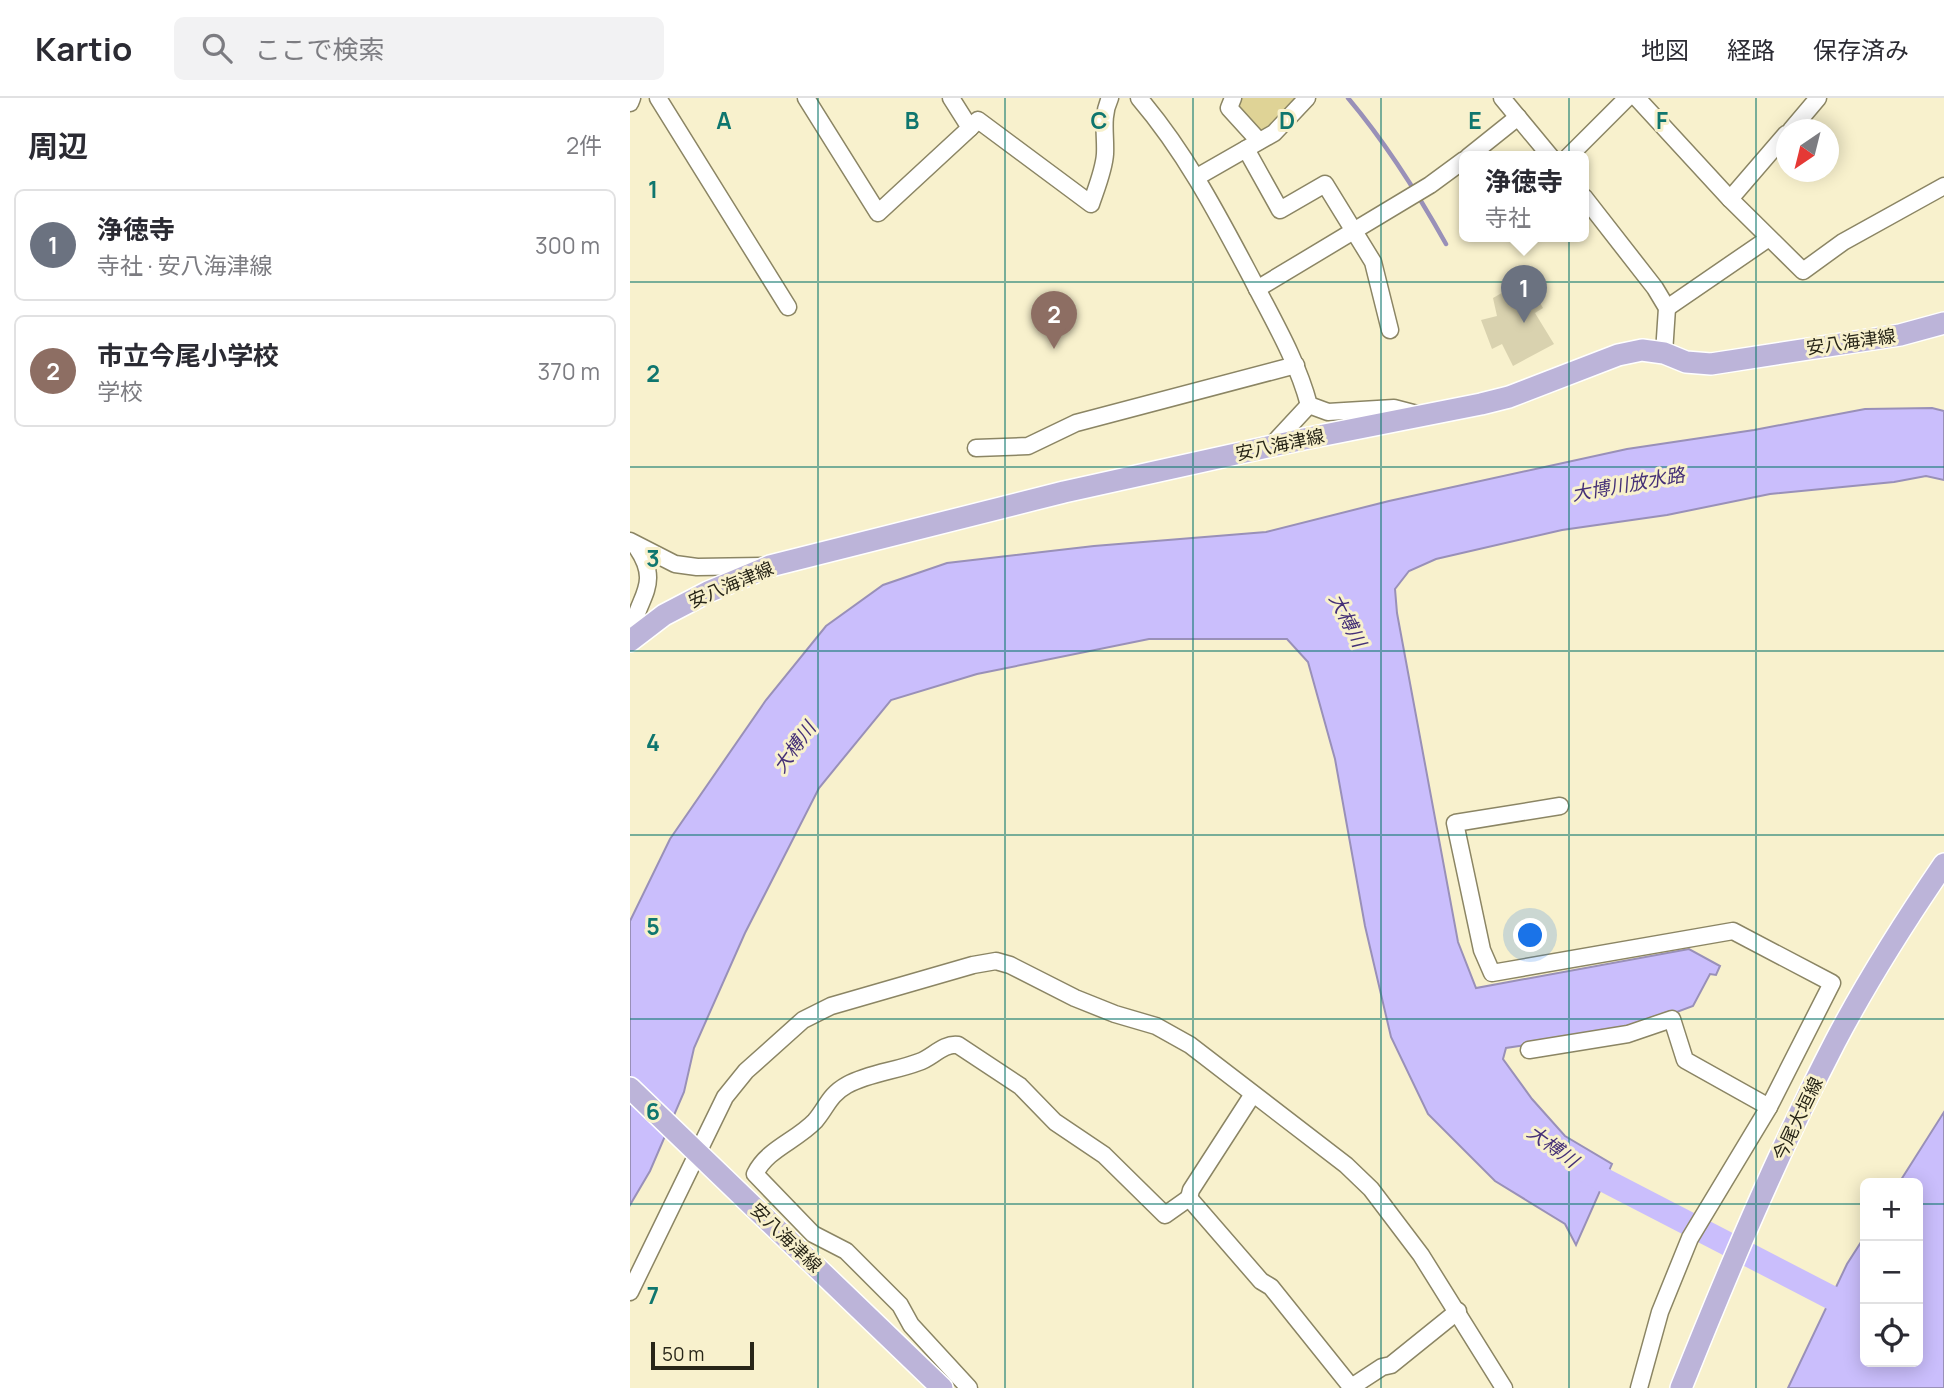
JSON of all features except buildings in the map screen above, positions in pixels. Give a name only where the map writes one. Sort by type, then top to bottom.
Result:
[{"type":"main road","name":"安八海津線","points":[[631,640],[675,610],[708,592],[770,566],[1064,492],[1509,397],[1618,355],[1642,350],[1664,353],[1686,362],[1711,364],[1900,335],[1944,323]]},
{"type":"main road","name":"今尾大垣線","points":[[1681,1388],[1772,1174],[1836,1041],[1874,974],[1944,864]]},
{"type":"main road","name":"安八海津線","points":[[630,1088],[942,1388]]},
{"type":"street","points":[[630,103],[632,98]]},
{"type":"street","points":[[659,98],[788,307]]},
{"type":"street","points":[[806,98],[878,213],[978,120],[1091,204],[1105,155],[1103,132],[1110,98]]},
{"type":"street","points":[[951,98],[970,128]]},
{"type":"street","points":[[1139,98],[1161,124],[1197,177],[1296,365],[1309,405]]},
{"type":"street","points":[[1233,98],[1229,108],[1253,145],[1280,210],[1325,184],[1373,262],[1390,330]]},
{"type":"street","points":[[1197,177],[1274,133],[1307,98]]},
{"type":"street","points":[[1503,98],[1546,151]]},
{"type":"street","points":[[1574,151],[1628,98]]},
{"type":"street","points":[[1637,98],[1730,199],[1803,271],[1843,242],[1944,186]]},
{"type":"street","points":[[1800,119],[1818,98]]},
{"type":"street","points":[[1475,151],[1518,117]]},
{"type":"street","points":[[1730,199],[1776,147]]},
{"type":"street","points":[[1257,289],[1430,185],[1459,163]]},
{"type":"street","points":[[1589,203],[1655,288],[1667,308],[1664,353]]},
{"type":"street","points":[[1667,308],[1769,238]]},
{"type":"street","points":[[976,448],[1028,446],[1076,423],[1296,365]]},
{"type":"street","points":[[1309,405],[1328,412],[1394,408],[1423,416]]},
{"type":"street","points":[[1270,447],[1309,405]]},
{"type":"street","points":[[632,542],[675,564],[697,568],[770,566]]},
{"type":"street","points":[[631,640],[632,629],[649,580],[647,561],[632,542]]},
{"type":"street","points":[[1560,806],[1455,822],[1482,950],[1492,973],[1733,932],[1832,983],[1769,1107],[1690,1238],[1660,1312],[1639,1388]]},
{"type":"street","points":[[630,1292],[654,1246],[690,1145],[739,1080],[780,1039],[803,1020],[831,1006],[973,965],[996,961],[1010,965],[1075,998],[1156,1026],[1190,1045],[1346,1165],[1371,1189],[1421,1255],[1504,1388]]},
{"type":"street","points":[[1529,1050],[1628,1034],[1672,1019],[1685,1060],[1769,1107]]},
{"type":"street","points":[[969,1388],[911,1325],[900,1305],[846,1251],[813,1234],[755,1174],[761,1161],[815,1121],[828,1099],[848,1085],[920,1062],[951,1044],[958,1045],[1020,1086],[1055,1122],[1104,1155],[1165,1215],[1189,1198],[1191,1190],[1253,1094]]},
{"type":"street","points":[[1189,1198],[1261,1281],[1271,1287],[1351,1388],[1382,1367],[1391,1365],[1458,1311]]},
{"type":"shaded area","points":[[1236,98],[1300,98],[1271,129],[1260,135],[1234,108]]},
{"type":"water","name":"大博川放水路","points":[[1932,408],[1944,411],[1944,480],[1926,476],[1894,482],[1770,494],[1667,515],[1562,530],[1436,559],[1409,571],[1395,589],[1397,613],[1458,942],[1476,988],[1689,949],[1720,966],[1716,975],[1710,974],[1693,1006],[1631,1029],[1506,1048],[1503,1059],[1532,1099],[1565,1136],[1612,1164],[1576,1245],[1565,1224],[1495,1181],[1428,1114],[1391,1037],[1365,926],[1335,759],[1308,662],[1287,639],[1149,639],[977,674],[891,700],[819,788],[745,933],[694,1048],[684,1092],[650,1171],[630,1205],[630,921],[670,839],[766,700],[826,626],[883,585],[947,563],[1094,546],[1266,532],[1389,501],[1627,449],[1754,430],[1865,409]]},
{"type":"water","points":[[1944,1112],[1944,1388],[1788,1388],[1847,1264],[1860,1244],[1860,1367],[1923,1367],[1923,1178],[1902,1178]]},
{"type":"waterway","points":[[1348,98],[1400,168],[1446,244]]},
{"type":"waterway","name":"大榑川","points":[[1577,1166],[1860,1312]]},
{"type":"place","name":"浄徳寺","points":[[1524,323]]},
{"type":"place","name":"市立今尾小学校","points":[[1054,349]]}]
